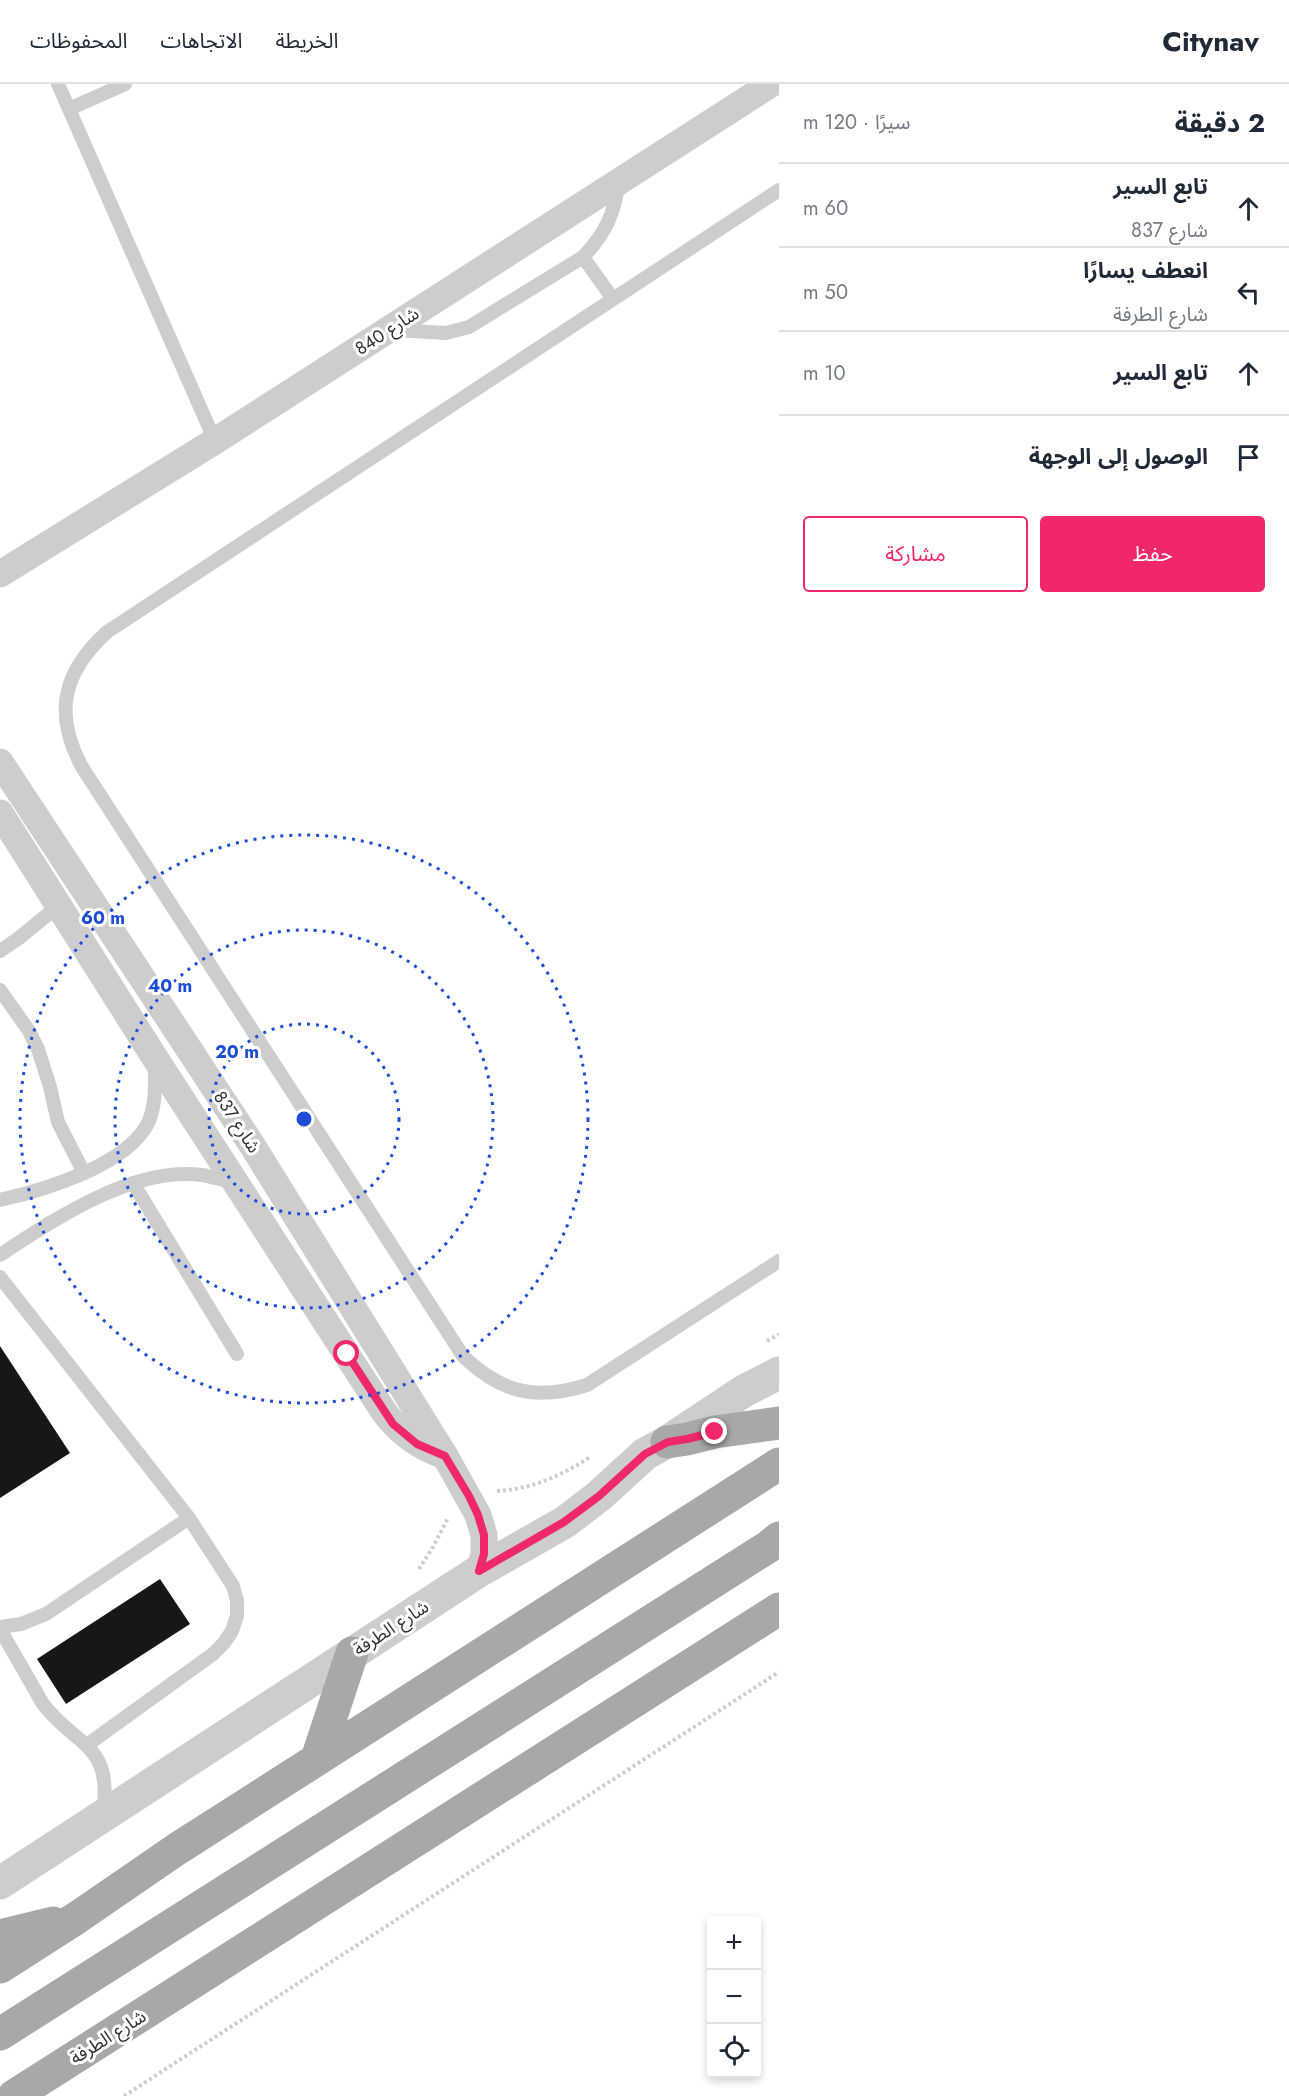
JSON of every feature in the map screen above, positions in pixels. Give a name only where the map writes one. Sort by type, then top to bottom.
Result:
[{"type":"main road","points":[[668,1442],[715,1432],[779,1423]]},
{"type":"main road","points":[[0,1967],[177,1849],[779,1464]]},
{"type":"main road","points":[[0,2034],[779,1538]]},
{"type":"main road","name":"شارع الطرفة","points":[[14,2096],[779,1609]]},
{"type":"main road","points":[[707,1654],[779,1632]]},
{"type":"main road","points":[[317,1759],[352,1653]]},
{"type":"main road","points":[[0,1936],[78,1917]]},
{"type":"main road","points":[[56,2096],[68,2084],[92,2047]]},
{"type":"street","name":"شارع 840","points":[[0,574],[215,441],[771,84]]},
{"type":"street","name":"شارع 837","points":[[0,762],[252,1145],[469,1496],[484,1535],[484,1554],[479,1571]]},
{"type":"street","name":"شارع 837","points":[[0,813],[155,1058],[393,1424],[417,1444],[445,1456]]},
{"type":"street","name":"شارع الطرفة","points":[[0,1882],[479,1571],[564,1522],[599,1496],[645,1454],[668,1442],[744,1391],[779,1373]]},
{"type":"lane","points":[[58,84],[215,441]]},
{"type":"lane","points":[[69,109],[125,84]]},
{"type":"lane","points":[[389,330],[446,333],[469,327],[583,257],[598,241],[609,223],[616,203],[619,182]]},
{"type":"lane","points":[[779,190],[107,632],[91,646],[78,664],[69,684],[66,705],[66,727],[72,748],[82,767],[464,1356],[480,1372],[499,1384],[521,1391],[543,1394],[566,1392],[587,1385],[779,1262]]},
{"type":"lane","points":[[583,257],[613,299]]},
{"type":"lane","points":[[0,951],[19,939],[58,906]]},
{"type":"lane","points":[[0,990],[29,1031],[38,1049],[50,1087],[57,1122],[84,1173]]},
{"type":"lane","points":[[0,1200],[35,1191],[84,1173],[130,1145],[148,1123],[154,1098],[155,1058]]},
{"type":"lane","points":[[0,1255],[69,1212],[133,1183],[169,1176],[201,1175],[236,1183]]},
{"type":"lane","points":[[133,1183],[237,1354]]},
{"type":"lane","points":[[0,1277],[189,1518],[233,1586],[237,1601],[237,1616],[232,1631],[213,1654],[87,1745]]},
{"type":"lane","points":[[102,1815],[105,1780],[99,1760],[87,1745],[51,1714],[43,1704],[0,1628],[46,1614],[189,1518]]},
{"type":"path","points":[[124,2096],[779,1672]]},
{"type":"building","points":[[0,1346],[70,1453],[0,1498]]},
{"type":"building","points":[[160,1579],[190,1624],[66,1704],[37,1659]]},
{"type":"route","points":[[347,1354],[393,1424],[417,1444],[445,1456],[469,1496],[484,1535],[484,1554],[479,1571],[564,1522],[599,1496],[645,1454],[668,1442],[715,1432]]}]
